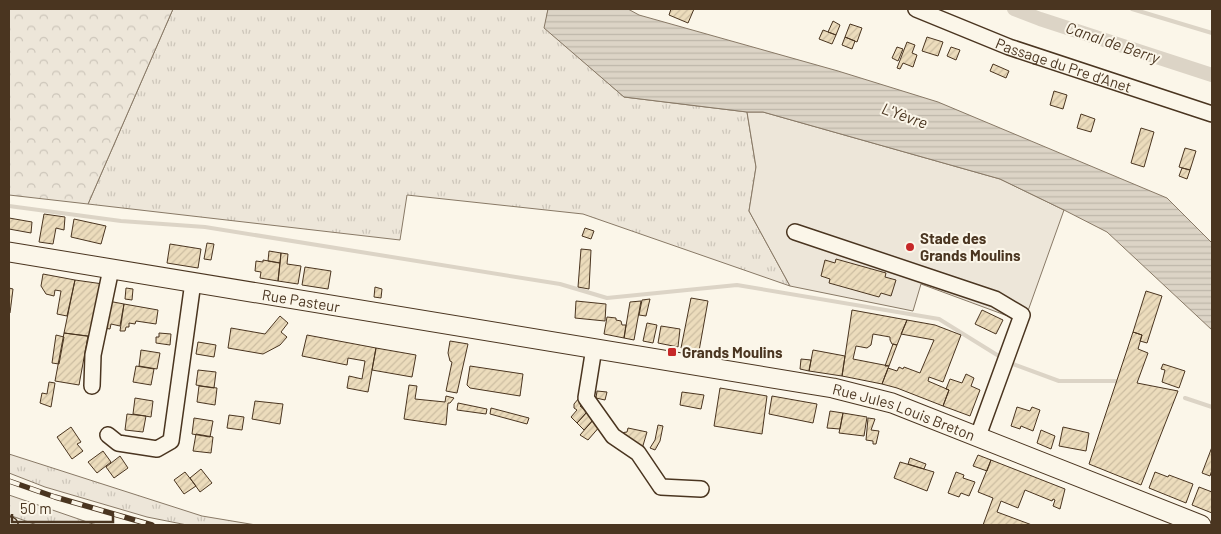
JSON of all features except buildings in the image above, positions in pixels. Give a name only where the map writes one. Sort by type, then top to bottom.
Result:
[{"type":"main road","name":"Rue Pasteur","points":[[9,252],[594,348]]},
{"type":"main road","name":"Rue Jules Louis Breton","points":[[594,348],[850,392],[892,403],[1201,525]]},
{"type":"street","name":"Passage du Pre d’Anet","points":[[916,9],[1009,47],[1212,114]]},
{"type":"street","points":[[795,232],[995,299],[1022,315],[978,436]]},
{"type":"street","points":[[92,386],[93,355],[111,269]]},
{"type":"street","points":[[108,435],[118,443],[157,449],[171,441],[193,282]]},
{"type":"street","points":[[594,348],[586,398],[613,436],[638,453],[661,487],[701,489]]},
{"type":"green space","points":[[9,9],[173,9],[88,204],[9,195]]},
{"type":"green space","points":[[173,9],[548,9],[545,28],[624,97],[747,112],[756,167],[749,211],[790,286],[583,214],[407,195],[400,240],[88,204]]},
{"type":"green space","name":"Stade des Grands Moulins","points":[[747,112],[763,112],[1000,179],[1064,210],[1024,322],[921,284],[913,311],[790,286],[749,211],[756,167]]},
{"type":"green space","points":[[9,454],[202,516],[256,525],[187,525],[147,517],[45,487],[9,473]]},
{"type":"green space","points":[[9,495],[98,525],[37,525],[9,515]]},
{"type":"water","name":"L'Yèvre","points":[[548,9],[628,9],[639,15],[838,71],[938,102],[1167,198],[1212,243],[1212,330],[1107,232],[1000,179],[763,112],[747,112],[624,97],[544,28]]},
{"type":"waterway","name":"Canal de Berry","points":[[1014,9],[1212,75]]},
{"type":"waterway","points":[[1132,9],[1212,33]]},
{"type":"waterway","points":[[9,206],[121,221],[205,227],[560,284],[607,298],[737,285],[939,319],[1002,358]]},
{"type":"waterway","points":[[1010,363],[1059,381],[1116,381]]},
{"type":"waterway","points":[[1185,398],[1212,407]]},
{"type":"railway","points":[[9,481],[55,497],[152,525]]},
{"type":"place","name":"Stade des Grands Moulins","points":[[910,247]]},
{"type":"place","name":"Grands Moulins","points":[[672,352]]}]
